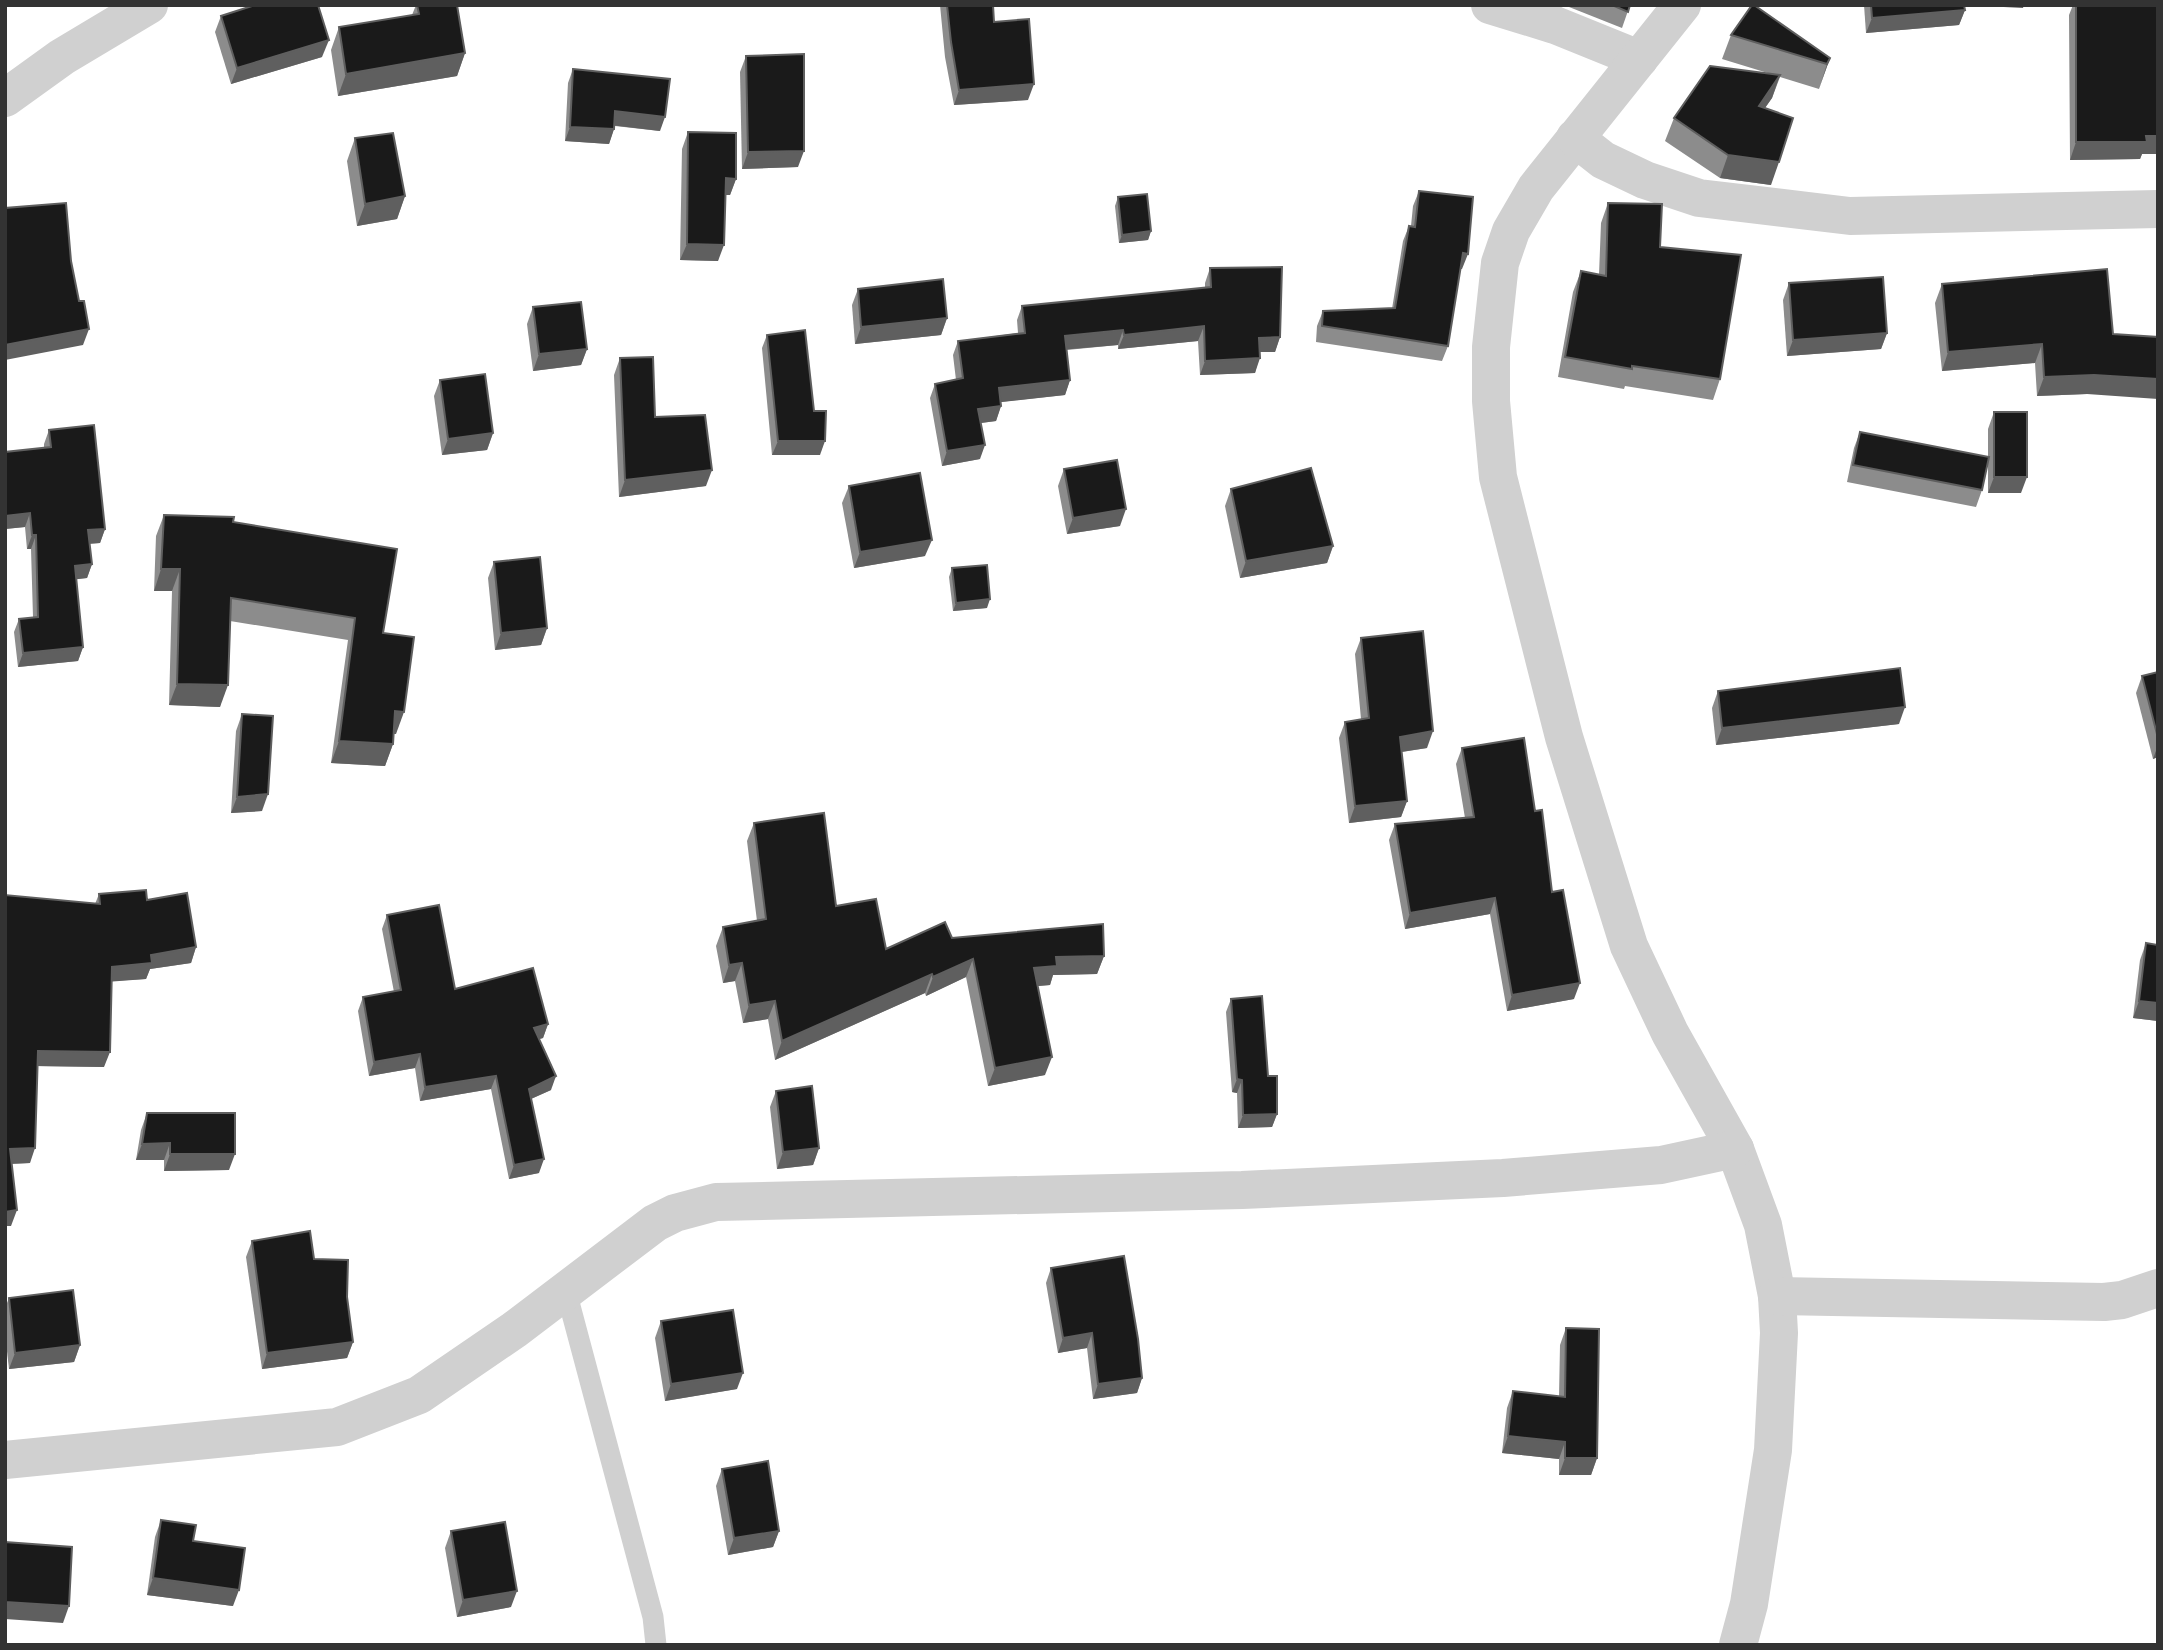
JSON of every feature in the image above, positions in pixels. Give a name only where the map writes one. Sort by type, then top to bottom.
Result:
[{"type":"street","points":[[5,98],[62,58],[149,5]]},
{"type":"street","points":[[1489,5],[1555,25],[1639,59]]},
{"type":"street","points":[[1682,5],[1536,188],[1511,231],[1500,263],[1491,347],[1491,401],[1498,477],[1564,737],[1629,946],[1670,1033],[1735,1149],[1763,1224],[1777,1296],[1779,1334],[1773,1450],[1749,1604],[1738,1645]]},
{"type":"street","points":[[1575,138],[1603,160],[1645,180],[1699,198],[1850,216],[2158,209]]},
{"type":"street","points":[[5,1461],[337,1427],[419,1395],[566,1291],[655,1223],[695,1206],[716,1202],[1228,1190],[1503,1178],[1661,1165],[1735,1149]]},
{"type":"street","points":[[1777,1296],[2104,1302],[2122,1300],[2158,1288]]},
{"type":"lane","points":[[566,1291],[653,1617],[656,1645]]},
{"type":"building","points":[[255,5],[318,5],[329,40],[237,68],[221,16]]},
{"type":"building","points":[[417,5],[457,5],[465,53],[346,74],[339,27],[419,14]]},
{"type":"building","points":[[947,5],[993,5],[994,22],[1029,19],[1034,84],[959,90]]},
{"type":"building","points":[[1612,5],[1630,5],[1628,12]]},
{"type":"building","points":[[1752,5],[1830,58],[1827,64],[1731,35]]},
{"type":"building","points":[[1871,5],[1964,5],[1965,10],[1872,18]]},
{"type":"building","points":[[2076,5],[2158,5],[2158,136],[2146,136],[2147,142],[2076,142]]},
{"type":"building","points":[[804,54],[804,151],[748,152],[746,56]]},
{"type":"building","points":[[1710,66],[1780,75],[1759,106],[1793,118],[1779,162],[1728,155],[1674,118]]},
{"type":"building","points":[[573,69],[670,79],[665,117],[615,111],[614,129],[570,127]]},
{"type":"building","points":[[688,132],[736,133],[736,179],[726,178],[724,245],[687,244]]},
{"type":"building","points":[[393,133],[405,196],[365,204],[355,138]]},
{"type":"building","points":[[1419,191],[1473,197],[1468,254],[1463,253],[1448,346],[1322,326],[1323,311],[1395,308],[1409,226],[1415,227]]},
{"type":"building","points":[[1147,194],[1151,231],[1122,235],[1118,197]]},
{"type":"building","points":[[66,203],[71,261],[79,301],[84,301],[89,329],[5,345],[5,208]]},
{"type":"building","points":[[1608,203],[1662,204],[1660,247],[1741,255],[1720,379],[1632,366],[1632,369],[1565,357],[1581,271],[1606,276]]},
{"type":"building","points":[[1282,267],[1280,337],[1259,338],[1260,358],[1205,361],[1204,326],[1124,335],[1123,330],[1065,336],[1070,380],[999,388],[1001,406],[978,409],[985,445],[947,451],[935,384],[963,378],[958,341],[1025,333],[1022,306],[1211,287],[1210,268]]},
{"type":"building","points":[[2107,269],[2113,334],[2158,337],[2158,379],[2094,375],[2044,377],[2042,344],[1948,352],[1942,284]]},
{"type":"building","points":[[1883,277],[1887,333],[1793,340],[1789,283]]},
{"type":"building","points":[[943,279],[947,318],[861,327],[858,289]]},
{"type":"building","points":[[581,302],[587,349],[539,354],[533,307]]},
{"type":"building","points":[[805,330],[814,411],[826,411],[825,441],[778,441],[767,335]]},
{"type":"building","points":[[653,357],[655,417],[705,415],[712,470],[625,480],[620,358]]},
{"type":"building","points":[[485,374],[493,433],[448,439],[440,380]]},
{"type":"building","points":[[1994,412],[2027,412],[2027,477],[1994,477]]},
{"type":"building","points":[[94,425],[105,529],[88,530],[92,564],[75,566],[83,647],[23,653],[19,619],[38,617],[36,535],[32,535],[30,513],[5,516],[5,452],[51,447],[49,430]]},
{"type":"building","points":[[1860,432],[1989,457],[1982,490],[1853,465]]},
{"type":"building","points":[[1117,460],[1126,509],[1073,518],[1064,469]]},
{"type":"building","points":[[1311,468],[1333,546],[1246,561],[1231,489]]},
{"type":"building","points":[[920,473],[932,540],[860,552],[849,486]]},
{"type":"building","points":[[164,515],[234,517],[233,522],[397,549],[383,633],[414,637],[404,712],[395,711],[393,744],[339,741],[355,618],[231,598],[228,685],[177,684],[180,569],[161,569]]},
{"type":"building","points":[[540,557],[547,628],[501,633],[494,562]]},
{"type":"building","points":[[987,565],[990,599],[956,603],[952,568]]},
{"type":"building","points":[[1423,631],[1433,731],[1400,737],[1407,801],[1355,806],[1345,722],[1369,718],[1361,638]]},
{"type":"building","points":[[1900,668],[1905,707],[1722,728],[1718,691]]},
{"type":"building","points":[[2158,672],[2158,738],[2142,676]]},
{"type":"building","points":[[242,714],[273,716],[268,794],[237,797]]},
{"type":"building","points":[[1524,738],[1535,811],[1542,810],[1552,892],[1563,890],[1580,983],[1512,995],[1495,898],[1410,913],[1395,824],[1474,817],[1462,748]]},
{"type":"building","points":[[824,813],[836,906],[876,899],[886,949],[945,922],[952,938],[1103,924],[1104,956],[1056,957],[1057,966],[1034,968],[1052,1057],[995,1068],[973,959],[933,977],[932,974],[782,1041],[775,1001],[749,1005],[742,963],[729,965],[723,927],[766,919],[754,823]]},
{"type":"building","points":[[146,890],[147,900],[187,893],[196,947],[151,955],[152,963],[112,967],[110,1052],[38,1051],[35,1148],[10,1149],[17,1210],[5,1212],[5,895],[100,904],[99,894]]},
{"type":"building","points":[[439,905],[455,989],[533,968],[548,1024],[534,1028],[556,1076],[529,1089],[544,1159],[514,1165],[496,1076],[425,1087],[420,1054],[374,1062],[363,997],[401,990],[387,915]]},
{"type":"building","points":[[2146,943],[2158,945],[2158,1003],[2139,1001]]},
{"type":"building","points":[[1262,996],[1268,1076],[1277,1076],[1277,1114],[1243,1115],[1242,1080],[1237,1079],[1231,999]]},
{"type":"building","points":[[812,1086],[819,1148],[783,1152],[776,1091]]},
{"type":"building","points":[[147,1113],[235,1113],[235,1154],[170,1154],[170,1143],[142,1144]]},
{"type":"building","points":[[310,1231],[314,1259],[348,1260],[347,1297],[353,1342],[267,1353],[252,1241]]},
{"type":"building","points":[[1124,1256],[1142,1378],[1098,1384],[1092,1333],[1063,1338],[1051,1268]]},
{"type":"building","points":[[73,1290],[80,1345],[15,1353],[9,1298]]},
{"type":"building","points":[[733,1310],[743,1373],[671,1384],[661,1321]]},
{"type":"building","points":[[1566,1328],[1599,1329],[1597,1458],[1565,1458],[1565,1442],[1508,1436],[1513,1391],[1565,1397]]},
{"type":"building","points":[[768,1461],[779,1531],[734,1538],[722,1469]]},
{"type":"building","points":[[161,1520],[196,1525],[193,1541],[245,1548],[239,1590],[153,1578]]},
{"type":"building","points":[[505,1522],[517,1591],[463,1600],[451,1531]]},
{"type":"building","points":[[5,1542],[72,1547],[69,1606],[5,1602]]}]
